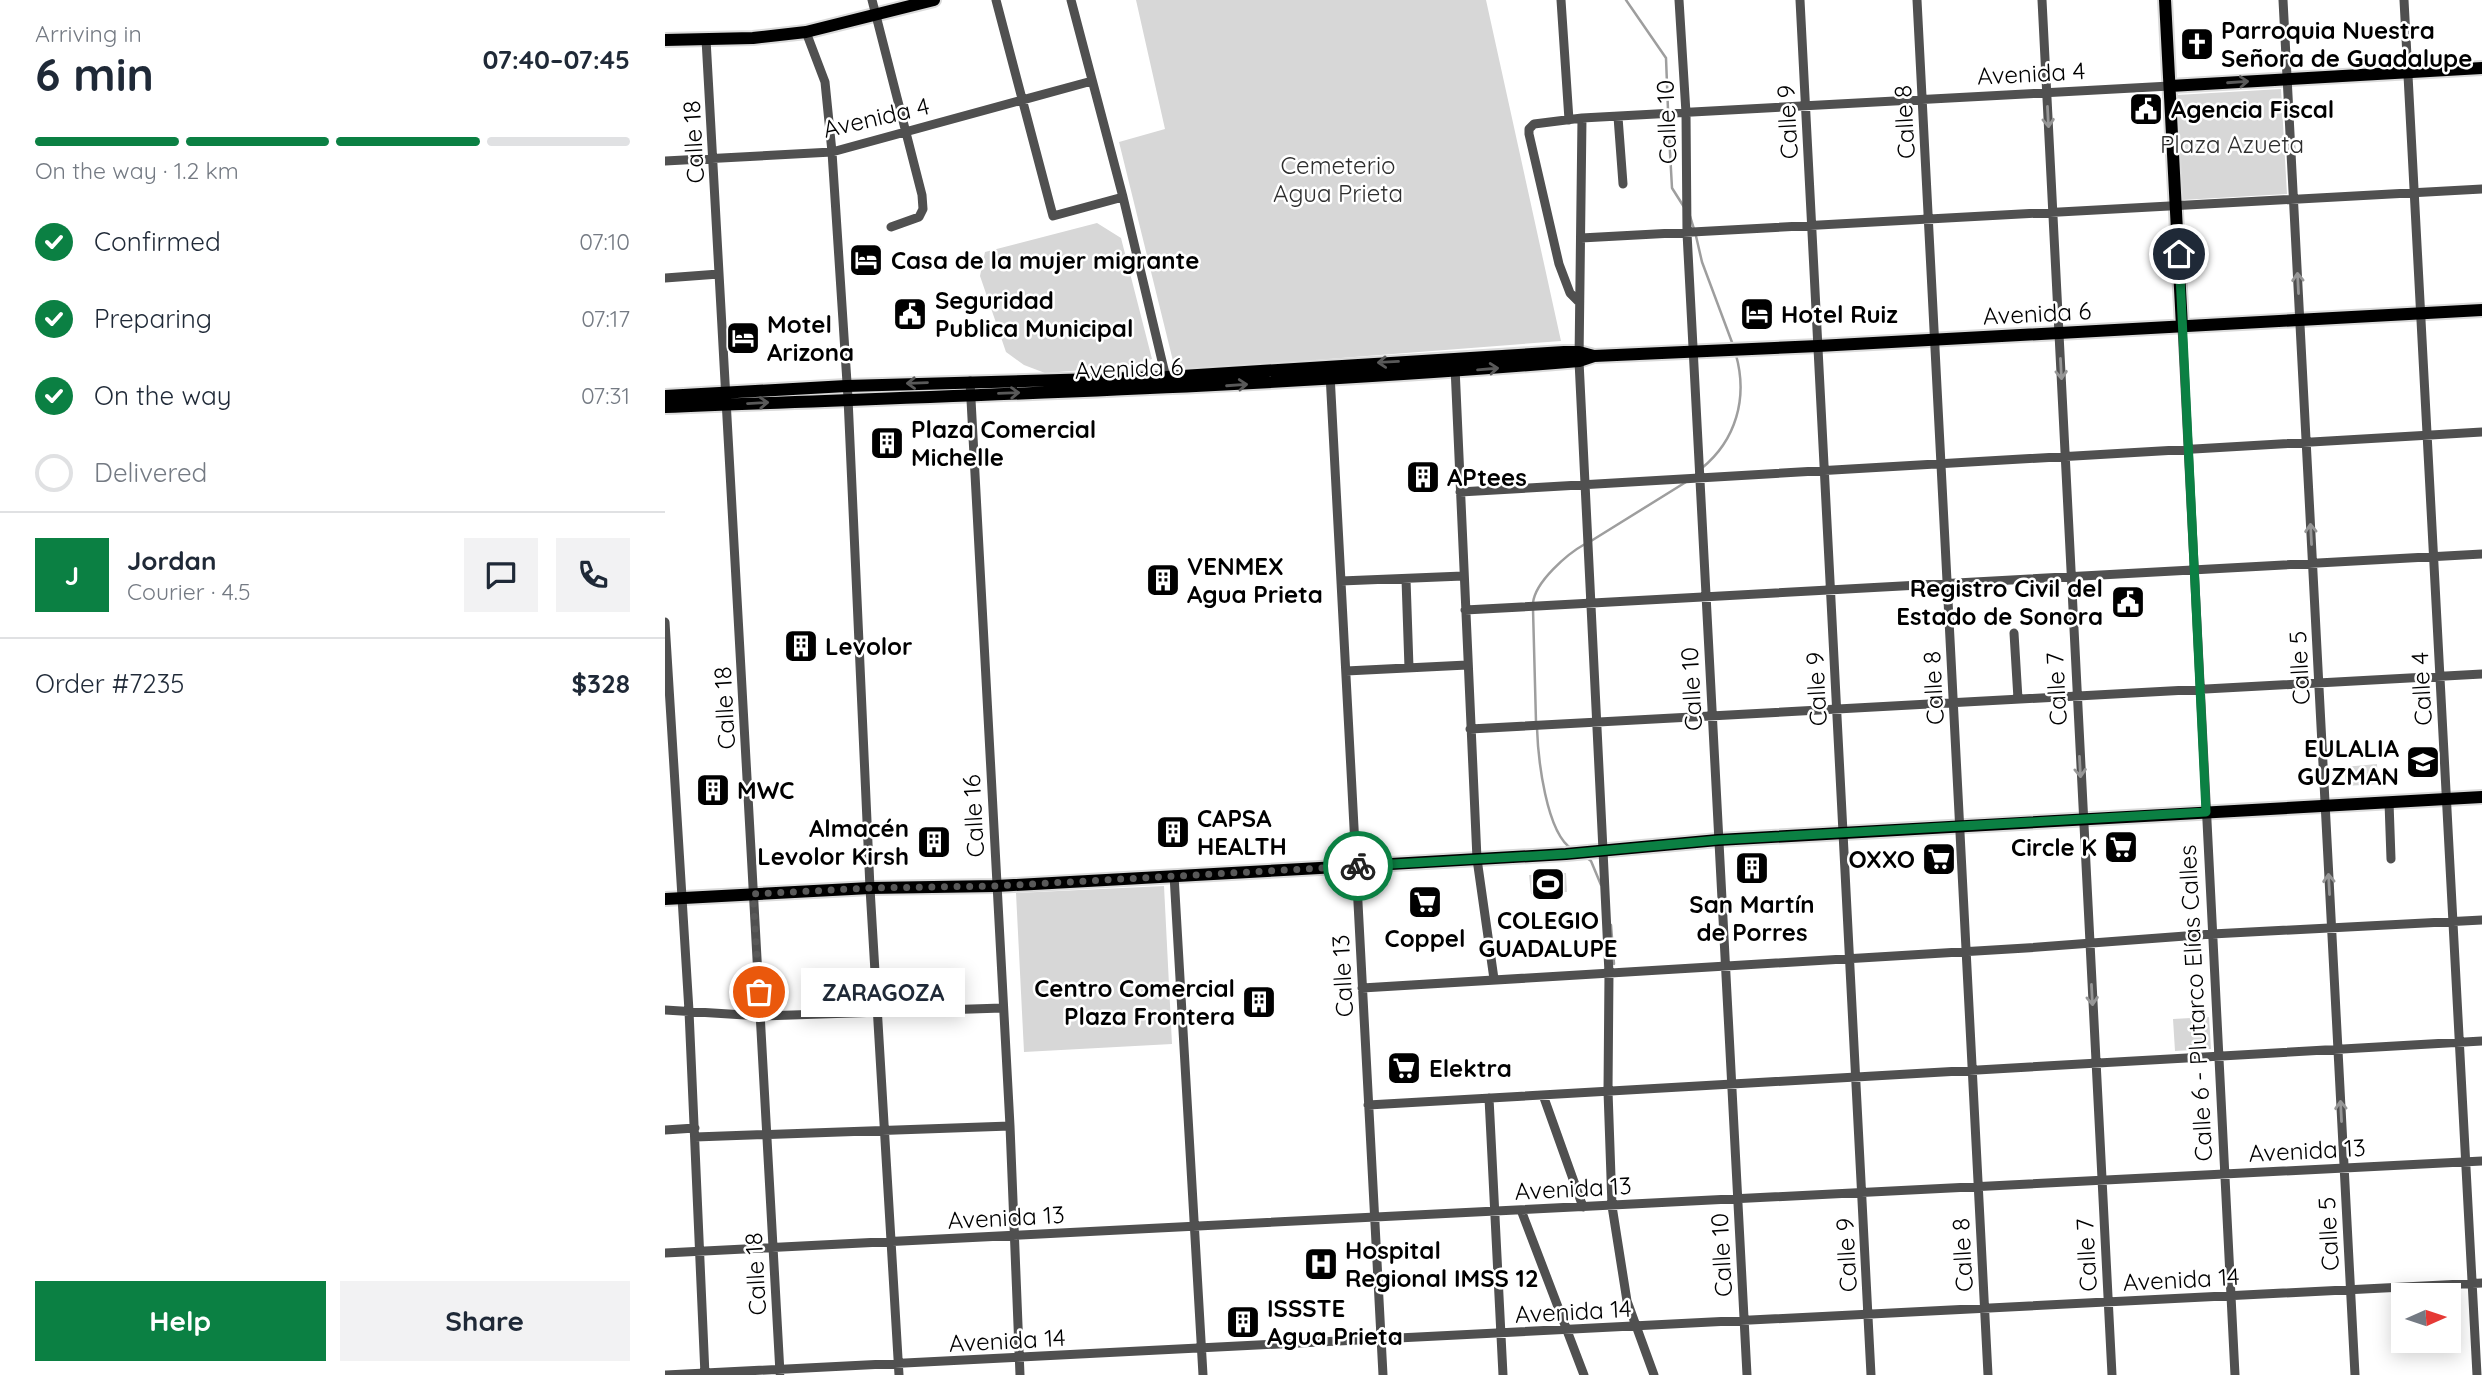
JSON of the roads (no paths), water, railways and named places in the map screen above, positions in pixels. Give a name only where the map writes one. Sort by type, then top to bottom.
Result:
[{"type":"main road","points":[[665,40],[753,38],[806,32],[934,0]]},
{"type":"main road","name":"Calle 6 - Plutarco Elías Calles","points":[[2165,0],[2182,327]]},
{"type":"main road","name":"Avenida 4","points":[[2170,86],[2482,68]]},
{"type":"main road","name":"Avenida 6","points":[[665,396],[726,398],[1167,382],[1330,372],[1453,358],[1694,352],[2482,310]]},
{"type":"main road","name":"Avenida 6","points":[[1330,372],[1456,371],[1579,356]]},
{"type":"main road","name":"Avenida 6","points":[[665,407],[726,398]]},
{"type":"main road","points":[[665,899],[870,888],[996,886],[1356,866],[1566,854],[1718,840],[2482,797]]},
{"type":"street","points":[[872,0],[922,195],[923,209],[919,216],[891,228]]},
{"type":"street","points":[[996,0],[1053,216],[1123,197]]},
{"type":"street","points":[[1071,0],[1123,197],[1167,382]]},
{"type":"street","points":[[1561,0],[1569,120]]},
{"type":"street","name":"Calle 10","points":[[1679,0],[1686,233],[1747,1375]]},
{"type":"street","name":"Calle 9","points":[[1800,0],[1871,1375]]},
{"type":"street","name":"Calle 8","points":[[1917,0],[1987,1375]]},
{"type":"street","name":"Calle 7","points":[[2042,0],[2112,1375]]},
{"type":"street","name":"Calle 5","points":[[2283,0],[2355,1375]]},
{"type":"street","name":"Calle 4","points":[[2404,0],[2465,1162],[2477,1284],[2477,1375]]},
{"type":"street","points":[[806,32],[825,82],[832,152],[847,392],[870,888],[899,1375]]},
{"type":"street","name":"Calle 18","points":[[706,38],[780,1372]]},
{"type":"street","name":"Avenida 4","points":[[665,160],[832,152],[1092,81]]},
{"type":"street","name":"Avenida 4","points":[[1579,302],[1570,293],[1559,264],[1529,134],[1529,129],[1534,124],[1582,118],[2170,86]]},
{"type":"street","points":[[1618,117],[1623,184]]},
{"type":"street","points":[[1582,118],[1579,356],[1592,603],[1597,851],[1609,973],[1608,1091],[1612,1206],[1627,1301],[1654,1375]]},
{"type":"street","points":[[1581,238],[2482,189]]},
{"type":"street","points":[[665,278],[719,274]]},
{"type":"street","name":"Calle 6 - Plutarco Elías Calles","points":[[2182,327],[2235,1375]]},
{"type":"street","points":[[1453,358],[1456,371],[1477,859],[1494,979]]},
{"type":"street","name":"Calle 13","points":[[1330,372],[1383,1375]]},
{"type":"street","name":"Calle 16","points":[[970,388],[1010,1126],[1020,1375]]},
{"type":"street","points":[[1460,492],[2482,432]]},
{"type":"street","points":[[1465,610],[2482,554]]},
{"type":"street","points":[[1341,581],[1463,576]]},
{"type":"street","points":[[1406,579],[1409,667]]},
{"type":"street","points":[[665,622],[669,772],[682,898],[689,1011],[705,1374]]},
{"type":"street","points":[[2014,633],[2018,699]]},
{"type":"street","points":[[1346,671],[1467,665]]},
{"type":"street","points":[[1470,729],[2482,674]]},
{"type":"street","points":[[2389,802],[2391,859]]},
{"type":"street","points":[[1174,875],[1203,1375]]},
{"type":"street","points":[[1362,988],[2089,944],[2212,934],[2482,920]]},
{"type":"street","points":[[665,1010],[761,1016],[1002,1008]]},
{"type":"street","points":[[1369,1105],[2482,1041]]},
{"type":"street","points":[[1543,1095],[1583,1207]]},
{"type":"street","points":[[1489,1098],[1503,1375]]},
{"type":"street","points":[[665,1130],[767,1135],[1010,1126]]},
{"type":"street","name":"Avenida 13","points":[[665,1253],[2482,1161]]},
{"type":"street","points":[[1521,1210],[1584,1375]]},
{"type":"street","name":"Avenida 14","points":[[666,1375],[780,1372],[2477,1284]]},
{"type":"waterway","points":[[1626,0],[1666,58],[1668,110]]},
{"type":"waterway","points":[[1668,116],[1672,188],[1684,207]]},
{"type":"waterway","points":[[1690,216],[1694,229]]},
{"type":"waterway","points":[[1696,236],[1702,262],[1733,345]]},
{"type":"waterway","points":[[1702,468],[1723,445],[1736,417],[1741,387],[1736,355]]},
{"type":"waterway","points":[[1591,541],[1686,482]]},
{"type":"waterway","points":[[1533,603],[1539,586],[1546,578],[1570,554],[1585,544]]},
{"type":"waterway","points":[[1533,609],[1536,722]]},
{"type":"waterway","points":[[1537,728],[1539,757],[1550,812],[1563,840],[1572,849]]},
{"type":"waterway","points":[[1587,858],[1591,861],[1601,885]]},
{"type":"waterway","points":[[1611,925],[1614,964]]},
{"type":"place","name":"Parroquia Nuestra Señora de Guadalupe","points":[[2197,44]]},
{"type":"place","name":"Agencia Fiscal","points":[[2146,109]]},
{"type":"place","name":"Casa de la mujer migrante","points":[[866,260]]},
{"type":"place","name":"Seguridad Publica Municipal","points":[[910,314]]},
{"type":"place","name":"Hotel Ruiz","points":[[1757,314]]},
{"type":"place","name":"Motel Arizona","points":[[743,338]]},
{"type":"place","name":"Plaza Comercial Michelle","points":[[887,443]]},
{"type":"place","name":"APtees","points":[[1423,477]]},
{"type":"place","name":"VENMEX Agua Prieta","points":[[1163,580]]},
{"type":"place","name":"Registro Civil del Estado de Sonora","points":[[2128,602]]},
{"type":"place","name":"Levolor","points":[[801,646]]},
{"type":"place","name":"EULALIA GUZMAN","points":[[2423,762]]},
{"type":"place","name":"MWC","points":[[713,790]]},
{"type":"place","name":"CAPSA HEALTH","points":[[1173,832]]},
{"type":"place","name":"Almacén Levolor Kirsh","points":[[934,842]]},
{"type":"place","name":"Circle K","points":[[2121,847]]},
{"type":"place","name":"OXXO","points":[[1939,859]]},
{"type":"place","name":"San Martín de Porres","points":[[1752,868]]},
{"type":"place","name":"COLEGIO GUADALUPE","points":[[1548,884]]},
{"type":"place","name":"Coppel","points":[[1425,902]]},
{"type":"place","name":"ZARAGOZA","points":[[759,992]]},
{"type":"place","name":"Centro Comercial Plaza Frontera","points":[[1259,1002]]},
{"type":"place","name":"Elektra","points":[[1404,1068]]},
{"type":"place","name":"Hospital Regional IMSS 12","points":[[1321,1264]]},
{"type":"place","name":"ISSSTE Agua Prieta","points":[[1243,1322]]},
{"type":"park label","name":"Plaza Azueta","points":[[2232,144]]},
{"type":"park label","name":"Cemeterio Agua Prieta","points":[[1338,179]]}]
